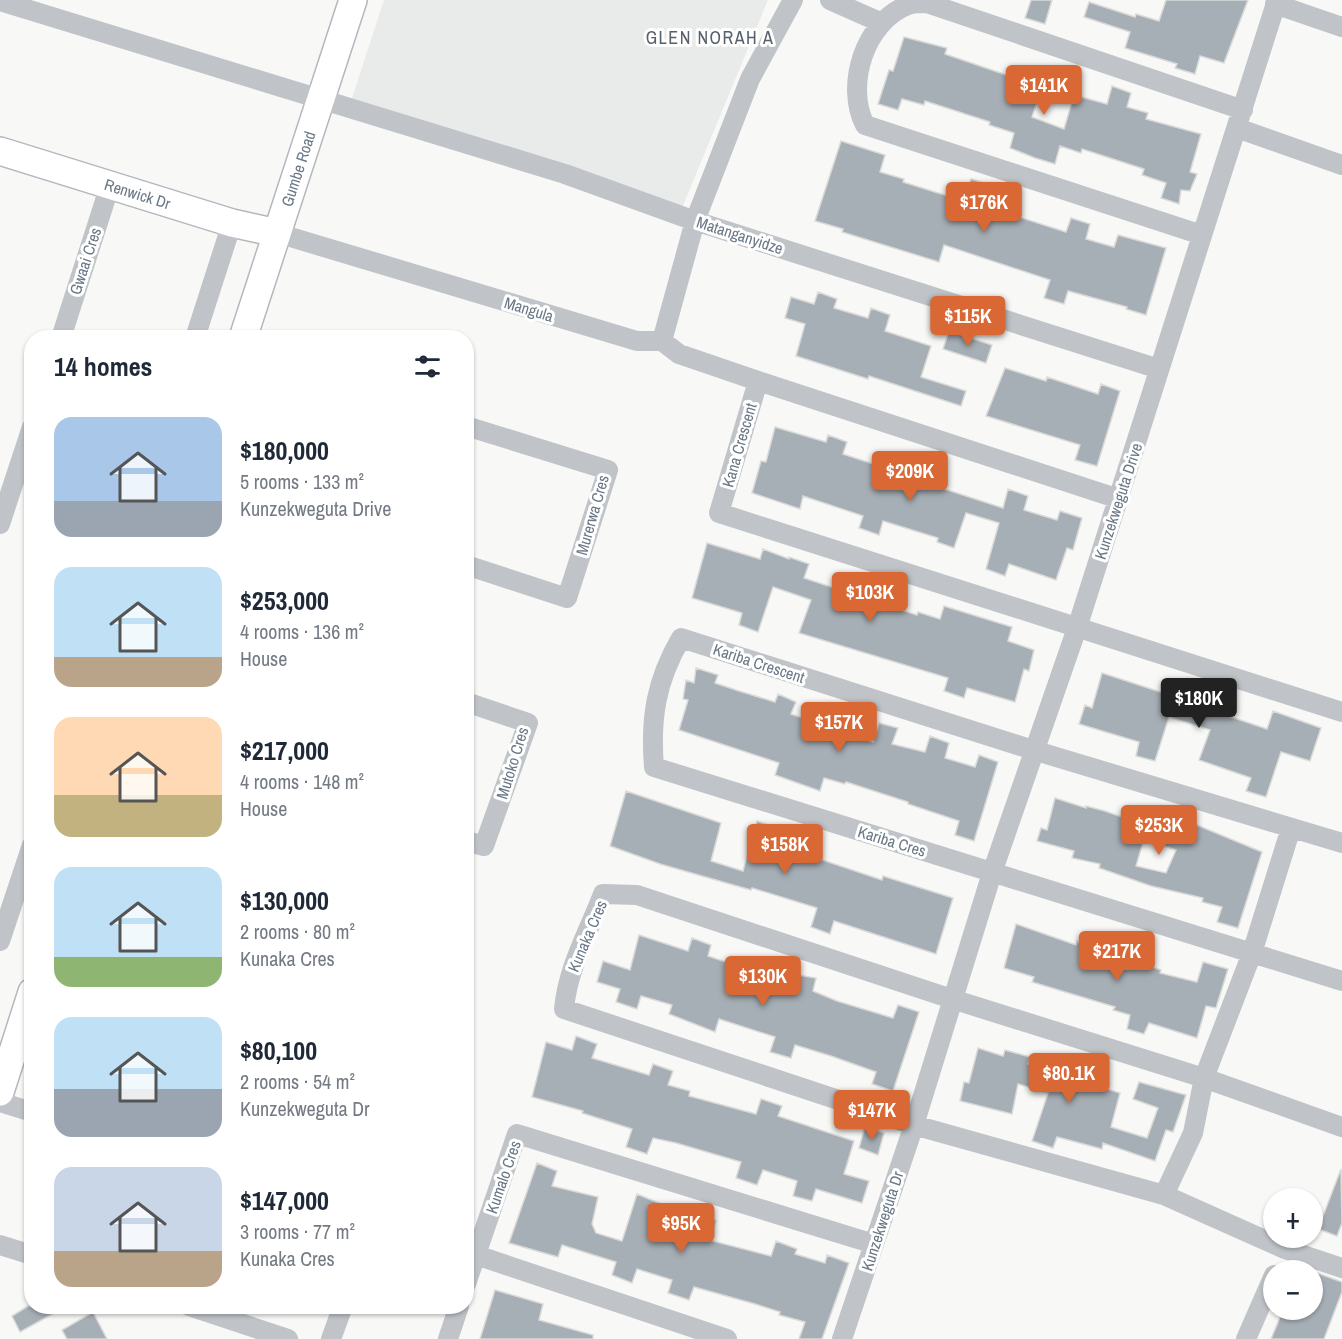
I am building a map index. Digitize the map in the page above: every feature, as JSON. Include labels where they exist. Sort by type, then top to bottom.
[{"type":"street","name":"Gumbe Road","points":[[246,330],[353,0]]},
{"type":"street","points":[[758,381],[679,354],[662,340],[670,320],[695,220],[750,79],[793,0]]},
{"type":"street","points":[[830,0],[882,23]]},
{"type":"street","name":"Matanganyidze","points":[[0,1],[320,100],[387,117],[565,174],[695,220],[1159,369]]},
{"type":"street","points":[[1276,2],[1342,27]]},
{"type":"street","name":"Kunzekweguta Drive","points":[[952,999],[1033,750],[1119,499],[1276,2]]},
{"type":"street","points":[[1202,235],[865,125],[857,111],[855,89],[861,59],[882,23],[908,5],[927,3],[1240,119],[1342,165]]},
{"type":"street","name":"Renwick Dr","points":[[0,151],[231,223],[277,233]]},
{"type":"street","name":"Gwaai Cres","points":[[64,330],[110,185]]},
{"type":"street","points":[[198,330],[231,223]]},
{"type":"street","name":"Mangula","points":[[277,233],[637,341],[662,340]]},
{"type":"street","name":"Kana Crescent","points":[[1077,627],[719,513],[758,381],[1119,499]]},
{"type":"street","name":"Murerwa Cres","points":[[474,428],[608,470],[567,598],[474,568]]},
{"type":"street","points":[[0,524],[24,451]]},
{"type":"street","points":[[1077,627],[1342,712]]},
{"type":"street","name":"Kariba Crescent","points":[[654,767],[651,729],[658,691],[681,638],[1033,750]]},
{"type":"street","name":"Mutoko Cres","points":[[474,705],[528,723],[484,846],[474,843]]},
{"type":"street","points":[[1033,750],[1342,843]]},
{"type":"street","name":"Kariba Cres","points":[[654,767],[1342,981]]},
{"type":"street","points":[[1164,1195],[1193,1133],[1204,1078],[1252,953],[1291,828]]},
{"type":"street","points":[[0,941],[24,869]]},
{"type":"street","name":"Kunaka Cres","points":[[914,1125],[564,1009],[572,965],[603,894],[637,896],[952,999]]},
{"type":"street","points":[[952,999],[1204,1078],[1342,1128]]},
{"type":"street","name":"Kunzekweguta Dr","points":[[842,1339],[914,1125],[952,999]]},
{"type":"street","points":[[0,1092],[24,1017]]},
{"type":"street","points":[[0,1102],[24,1110]]},
{"type":"street","points":[[914,1125],[1164,1195],[1285,1249],[1342,1268]]},
{"type":"street","name":"Kumalo Cres","points":[[476,1255],[517,1134],[874,1244]]},
{"type":"street","points":[[0,1245],[24,1252]]},
{"type":"street","points":[[1280,1260],[1285,1249]]},
{"type":"street","points":[[474,1261],[476,1255],[727,1339]]},
{"type":"street","points":[[1246,1339],[1263,1300]]},
{"type":"street","points":[[213,1314],[288,1339]]},
{"type":"street","points":[[332,1339],[340,1314]]},
{"type":"street","points":[[448,1339],[456,1314]]},
{"type":"shaded area","points":[[384,0],[768,0],[682,208],[351,101]]},
{"type":"building","points":[[1031,0],[1052,0],[1045,24],[1025,18]]},
{"type":"building","points":[[1166,0],[1248,0],[1224,63],[1200,56],[1195,74],[1175,68],[1177,64],[1125,48],[1130,32],[1084,17],[1089,2],[1135,17],[1136,14],[1159,21]]},
{"type":"building","points":[[904,37],[947,48],[945,54],[1042,87],[1032,117],[1064,129],[1074,95],[1107,104],[1112,86],[1131,93],[1127,107],[1148,113],[1146,119],[1201,134],[1190,172],[1197,174],[1190,191],[1181,190],[1179,204],[1161,198],[1166,183],[1142,175],[1144,169],[1082,149],[1081,153],[1060,146],[1055,164],[1035,158],[1010,148],[1014,133],[989,125],[990,122],[925,101],[924,105],[902,99],[898,110],[878,104],[889,70],[893,71]]},
{"type":"building","points":[[841,141],[885,155],[880,172],[904,179],[903,182],[964,201],[971,179],[990,185],[989,190],[1015,198],[1010,214],[1066,232],[1071,218],[1090,224],[1086,239],[1114,247],[1118,235],[1166,248],[1146,315],[1126,309],[1127,307],[1068,291],[1064,304],[1044,298],[1050,280],[944,245],[939,262],[842,232],[843,229],[815,221]]},
{"type":"building","points":[[818,292],[837,299],[834,308],[868,318],[871,308],[890,315],[885,331],[931,346],[921,377],[966,391],[961,406],[869,376],[868,379],[796,356],[805,324],[785,318],[791,297],[814,304]]},
{"type":"building","points":[[949,331],[992,345],[986,363],[943,349]]},
{"type":"building","points":[[1005,368],[1046,381],[1047,377],[1098,394],[1101,384],[1120,391],[1097,466],[1075,460],[1080,445],[986,416]]},
{"type":"building","points":[[775,427],[826,442],[828,435],[847,442],[843,454],[904,474],[911,452],[930,459],[923,482],[1003,508],[1008,489],[1028,496],[1024,510],[1057,520],[1060,511],[1082,518],[1073,550],[1067,548],[1056,580],[1009,564],[1005,576],[986,569],[999,523],[966,513],[954,548],[937,542],[938,538],[883,521],[879,535],[859,528],[863,516],[803,496],[800,509],[752,493],[761,461],[766,462]]},
{"type":"building","points":[[707,543],[760,559],[763,549],[789,559],[789,557],[809,564],[804,578],[917,615],[918,612],[940,619],[944,606],[1012,627],[1008,641],[1034,650],[1029,671],[1024,669],[1015,702],[967,688],[964,698],[944,691],[948,678],[799,633],[811,600],[773,587],[758,632],[739,625],[742,613],[692,598]]},
{"type":"building","points":[[696,668],[718,675],[715,683],[739,691],[775,702],[778,694],[796,702],[791,714],[873,742],[879,723],[898,728],[892,744],[925,752],[930,736],[949,743],[945,758],[975,767],[979,755],[998,762],[974,841],[955,835],[959,821],[846,782],[845,784],[824,778],[820,791],[775,775],[779,763],[679,730],[688,700],[683,699],[686,680],[694,683]]},
{"type":"building","points":[[1102,673],[1176,697],[1182,685],[1201,691],[1196,705],[1267,729],[1273,711],[1321,728],[1310,761],[1281,752],[1266,797],[1246,791],[1251,778],[1199,760],[1210,730],[1169,717],[1155,761],[1136,756],[1139,742],[1079,724],[1085,705],[1092,708]]},
{"type":"building","points":[[626,791],[721,823],[711,861],[743,871],[757,821],[776,828],[772,843],[882,880],[883,876],[953,898],[936,954],[834,921],[830,934],[811,927],[817,908],[660,864],[610,846]]},
{"type":"building","points":[[1055,798],[1086,808],[1086,806],[1105,811],[1187,840],[1192,823],[1262,852],[1238,928],[1217,922],[1222,907],[1202,902],[1203,898],[1151,886],[1099,868],[1100,864],[1072,858],[1074,851],[1037,841],[1041,828],[1047,830]],"holes":[[[1144,839],[1176,850],[1166,873],[1136,866]]]},
{"type":"building","points":[[1016,924],[1076,945],[1077,941],[1104,950],[1161,970],[1160,973],[1197,982],[1203,962],[1228,969],[1216,1008],[1206,1006],[1197,1038],[1149,1023],[1144,1034],[1127,1029],[1130,1015],[1113,1010],[1115,1007],[1032,982],[1034,977],[1004,968]]},
{"type":"building","points":[[639,935],[688,951],[692,938],[711,945],[708,956],[729,963],[728,967],[794,988],[798,975],[816,978],[813,991],[837,1001],[893,1018],[898,1005],[919,1012],[893,1091],[872,1084],[876,1072],[795,1045],[791,1058],[770,1052],[775,1037],[719,1019],[715,1032],[669,1014],[672,1005],[641,996],[637,1009],[616,1002],[620,989],[597,982],[603,961],[630,970]]},
{"type":"building","points":[[576,1036],[597,1044],[592,1058],[649,1075],[653,1064],[673,1071],[668,1085],[690,1091],[689,1096],[756,1114],[761,1099],[782,1106],[778,1116],[854,1141],[844,1174],[869,1181],[862,1203],[816,1189],[812,1201],[793,1196],[797,1181],[763,1170],[757,1185],[736,1178],[741,1162],[676,1143],[653,1138],[647,1154],[626,1147],[632,1129],[582,1113],[583,1111],[532,1097],[546,1042],[572,1050]]},
{"type":"building","points":[[978,1048],[1003,1056],[1005,1050],[1030,1057],[1028,1064],[1120,1093],[1111,1127],[1147,1138],[1158,1108],[1133,1099],[1139,1082],[1186,1095],[1173,1132],[1166,1130],[1155,1161],[1103,1143],[1102,1149],[1057,1137],[1053,1148],[1032,1141],[1048,1093],[1018,1084],[1012,1114],[960,1101],[964,1082],[969,1083]]},
{"type":"building","points":[[865,1127],[884,1133],[878,1155],[859,1148]]},
{"type":"building","points":[[537,1163],[557,1171],[552,1186],[598,1197],[592,1224],[596,1233],[622,1241],[637,1194],[659,1203],[653,1215],[690,1226],[694,1212],[716,1221],[709,1240],[771,1256],[776,1241],[797,1249],[795,1254],[825,1263],[827,1255],[849,1263],[822,1339],[799,1339],[805,1322],[779,1315],[780,1312],[755,1304],[694,1287],[689,1300],[668,1293],[672,1280],[637,1269],[632,1283],[612,1275],[616,1262],[562,1245],[558,1257],[509,1243]]},
{"type":"building","points":[[1341,1169],[1342,1223],[1337,1236],[1323,1231],[1323,1216]]},
{"type":"building","points":[[1323,1275],[1342,1282],[1342,1292],[1324,1339],[1271,1339],[1279,1320],[1323,1320]]},
{"type":"building","points":[[495,1290],[543,1304],[539,1320],[593,1335],[593,1339],[480,1339]]},
{"type":"building","points":[[24,1308],[24,1314],[53,1314],[20,1332],[12,1316]]},
{"type":"building","points":[[90,1314],[94,1314],[107,1339],[67,1339],[62,1330]]},
{"type":"district","name":"GLEN NORAH A","points":[[710,37]]}]
